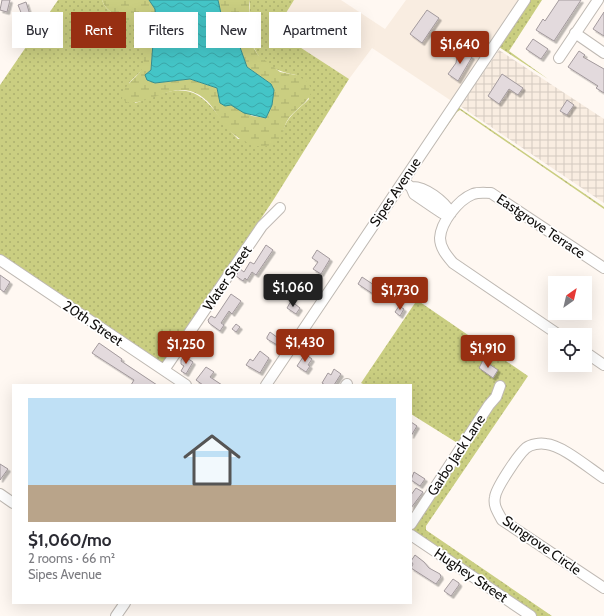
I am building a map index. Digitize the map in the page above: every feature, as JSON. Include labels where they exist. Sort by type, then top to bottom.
[{"type":"street","name":"Sipes Avenue","points":[[267,384],[407,184],[525,0]]},
{"type":"street","points":[[559,58],[598,0]]},
{"type":"street","points":[[576,33],[604,53]]},
{"type":"street","points":[[407,184],[414,194],[427,198],[442,213],[451,213]]},
{"type":"street","name":"Eastgrove Terrace","points":[[549,328],[453,263],[447,256],[440,239],[442,231],[451,213],[461,202],[472,194],[491,193],[604,268]]},
{"type":"street","name":"Water Street","points":[[164,370],[262,226],[280,208]]},
{"type":"street","name":"20th Street","points":[[0,260],[185,384]]},
{"type":"street","points":[[592,357],[604,365]]},
{"type":"street","name":"Garbo Jack Lane","points":[[412,522],[489,405],[496,397],[500,386]]},
{"type":"street","name":"Sungrove Circle","points":[[604,478],[560,449],[548,444],[537,444],[526,448],[498,487],[495,498],[496,509],[502,520],[604,588]]},
{"type":"street","points":[[0,494],[12,502]]},
{"type":"street","name":"Hughey Street","points":[[412,536],[531,616]]},
{"type":"street","points":[[116,616],[124,604]]},
{"type":"shaded area","points":[[294,0],[341,0],[359,12],[287,12]]},
{"type":"shaded area","points":[[406,0],[521,0],[453,102],[372,48],[349,79],[301,48],[361,48],[361,13],[385,29]]},
{"type":"shaded area","points":[[499,50],[604,119],[604,203],[460,106]]},
{"type":"green space","points":[[58,0],[102,0],[107,9],[112,12],[71,12],[71,48],[126,48],[127,20],[134,27],[134,48],[143,48],[145,59],[143,69],[129,83],[135,103],[168,92],[181,91],[192,93],[201,97],[209,104],[238,139],[283,131],[290,117],[309,99],[296,75],[275,69],[267,64],[256,51],[255,48],[261,48],[261,12],[250,12],[249,0],[294,0],[287,12],[269,12],[269,48],[301,48],[349,79],[274,199],[163,365],[0,256],[0,85],[25,48],[63,48],[63,12],[50,12]]},
{"type":"green space","points":[[102,0],[149,0],[155,12],[134,12],[134,29],[126,21],[126,12],[112,12],[105,6]]},
{"type":"green space","points":[[218,0],[249,0],[250,12],[221,12]]},
{"type":"green space","points":[[529,0],[542,0],[509,51],[548,79],[499,47]]},
{"type":"green space","points":[[153,48],[151,70],[147,73],[155,83],[190,79],[217,88],[220,102],[231,105],[252,116],[266,118],[272,105],[274,90],[271,84],[247,67],[240,48],[254,48],[258,55],[280,72],[296,75],[308,82],[312,91],[307,100],[287,121],[280,138],[268,146],[253,145],[233,134],[209,103],[193,92],[176,90],[144,101],[128,103],[122,99],[127,86],[143,67],[143,49]]},
{"type":"green space","points":[[458,107],[604,207],[604,209],[460,110],[457,112],[412,176]]},
{"type":"green space","points":[[417,300],[528,376],[426,526],[426,530],[552,616],[537,616],[412,531],[499,398],[504,383],[498,382],[493,395],[459,444],[412,415],[412,384],[361,383]]},
{"type":"water","points":[[149,0],[218,0],[221,12],[206,12],[206,48],[240,48],[247,67],[271,84],[274,90],[272,105],[266,118],[244,113],[231,105],[225,106],[220,103],[217,88],[190,79],[155,83],[147,80],[145,75],[151,70],[153,48],[198,48],[198,12],[155,12]]},
{"type":"building","points":[[2,0],[10,0],[7,12],[0,10]]},
{"type":"building","points":[[559,0],[581,0],[554,41],[536,30],[543,19],[545,21]]},
{"type":"building","points":[[26,2],[29,12],[21,12],[18,5]]},
{"type":"building","points":[[427,10],[439,18],[422,43],[410,34]]},
{"type":"building","points":[[604,12],[604,36],[593,29]]},
{"type":"building","points":[[533,39],[548,49],[541,59],[526,49]]},
{"type":"building","points":[[462,50],[472,57],[458,81],[448,74],[456,63],[457,57]]},
{"type":"building","points":[[579,51],[585,55],[583,57],[604,69],[604,93],[596,88],[598,86],[568,67]]},
{"type":"building","points":[[502,74],[523,88],[518,95],[509,89],[499,104],[488,96]]},
{"type":"building","points":[[567,100],[574,105],[567,115],[560,111]]},
{"type":"building","points":[[266,245],[273,250],[256,275],[252,272],[247,280],[245,278],[243,281],[236,276],[240,269],[244,272],[250,262],[254,264]]},
{"type":"building","points":[[317,250],[330,259],[321,274],[313,269],[318,262],[312,258]]},
{"type":"building","points":[[0,275],[10,282],[4,292],[0,289]]},
{"type":"building","points":[[362,277],[377,287],[373,294],[358,284]]},
{"type":"building","points":[[231,294],[241,301],[232,314],[229,311],[221,323],[224,325],[220,331],[209,323],[208,320],[211,316],[215,318]]},
{"type":"building","points":[[291,301],[300,308],[296,314],[287,308]]},
{"type":"building","points":[[399,306],[404,309],[400,316],[395,312]]},
{"type":"building","points":[[236,324],[240,327],[236,332],[232,329]]},
{"type":"building","points":[[270,332],[282,341],[279,346],[267,339]]},
{"type":"building","points":[[99,343],[122,359],[121,361],[156,384],[132,384],[134,380],[92,353]]},
{"type":"building","points":[[260,351],[269,358],[260,373],[246,365],[250,359],[253,361]]},
{"type":"building","points":[[305,354],[312,359],[306,372],[297,366]]},
{"type":"building","points":[[184,356],[193,362],[186,374],[181,371],[184,366],[181,364],[181,360]]},
{"type":"building","points":[[483,360],[498,370],[493,378],[479,368]]},
{"type":"building","points":[[206,367],[214,372],[210,377],[220,384],[202,384],[196,380]]},
{"type":"building","points":[[334,369],[341,374],[335,384],[322,383],[328,373],[331,375]]},
{"type":"building","points":[[412,423],[417,426],[412,434]]},
{"type":"building","points":[[0,464],[8,469],[0,480]]},
{"type":"building","points":[[414,472],[425,479],[420,486],[412,481]]},
{"type":"building","points":[[416,488],[423,492],[412,507],[412,494]]},
{"type":"building","points":[[415,555],[429,568],[440,574],[441,577],[436,584],[412,569],[412,560]]},
{"type":"building","points":[[453,579],[459,583],[459,585],[451,596],[444,591]]}]
